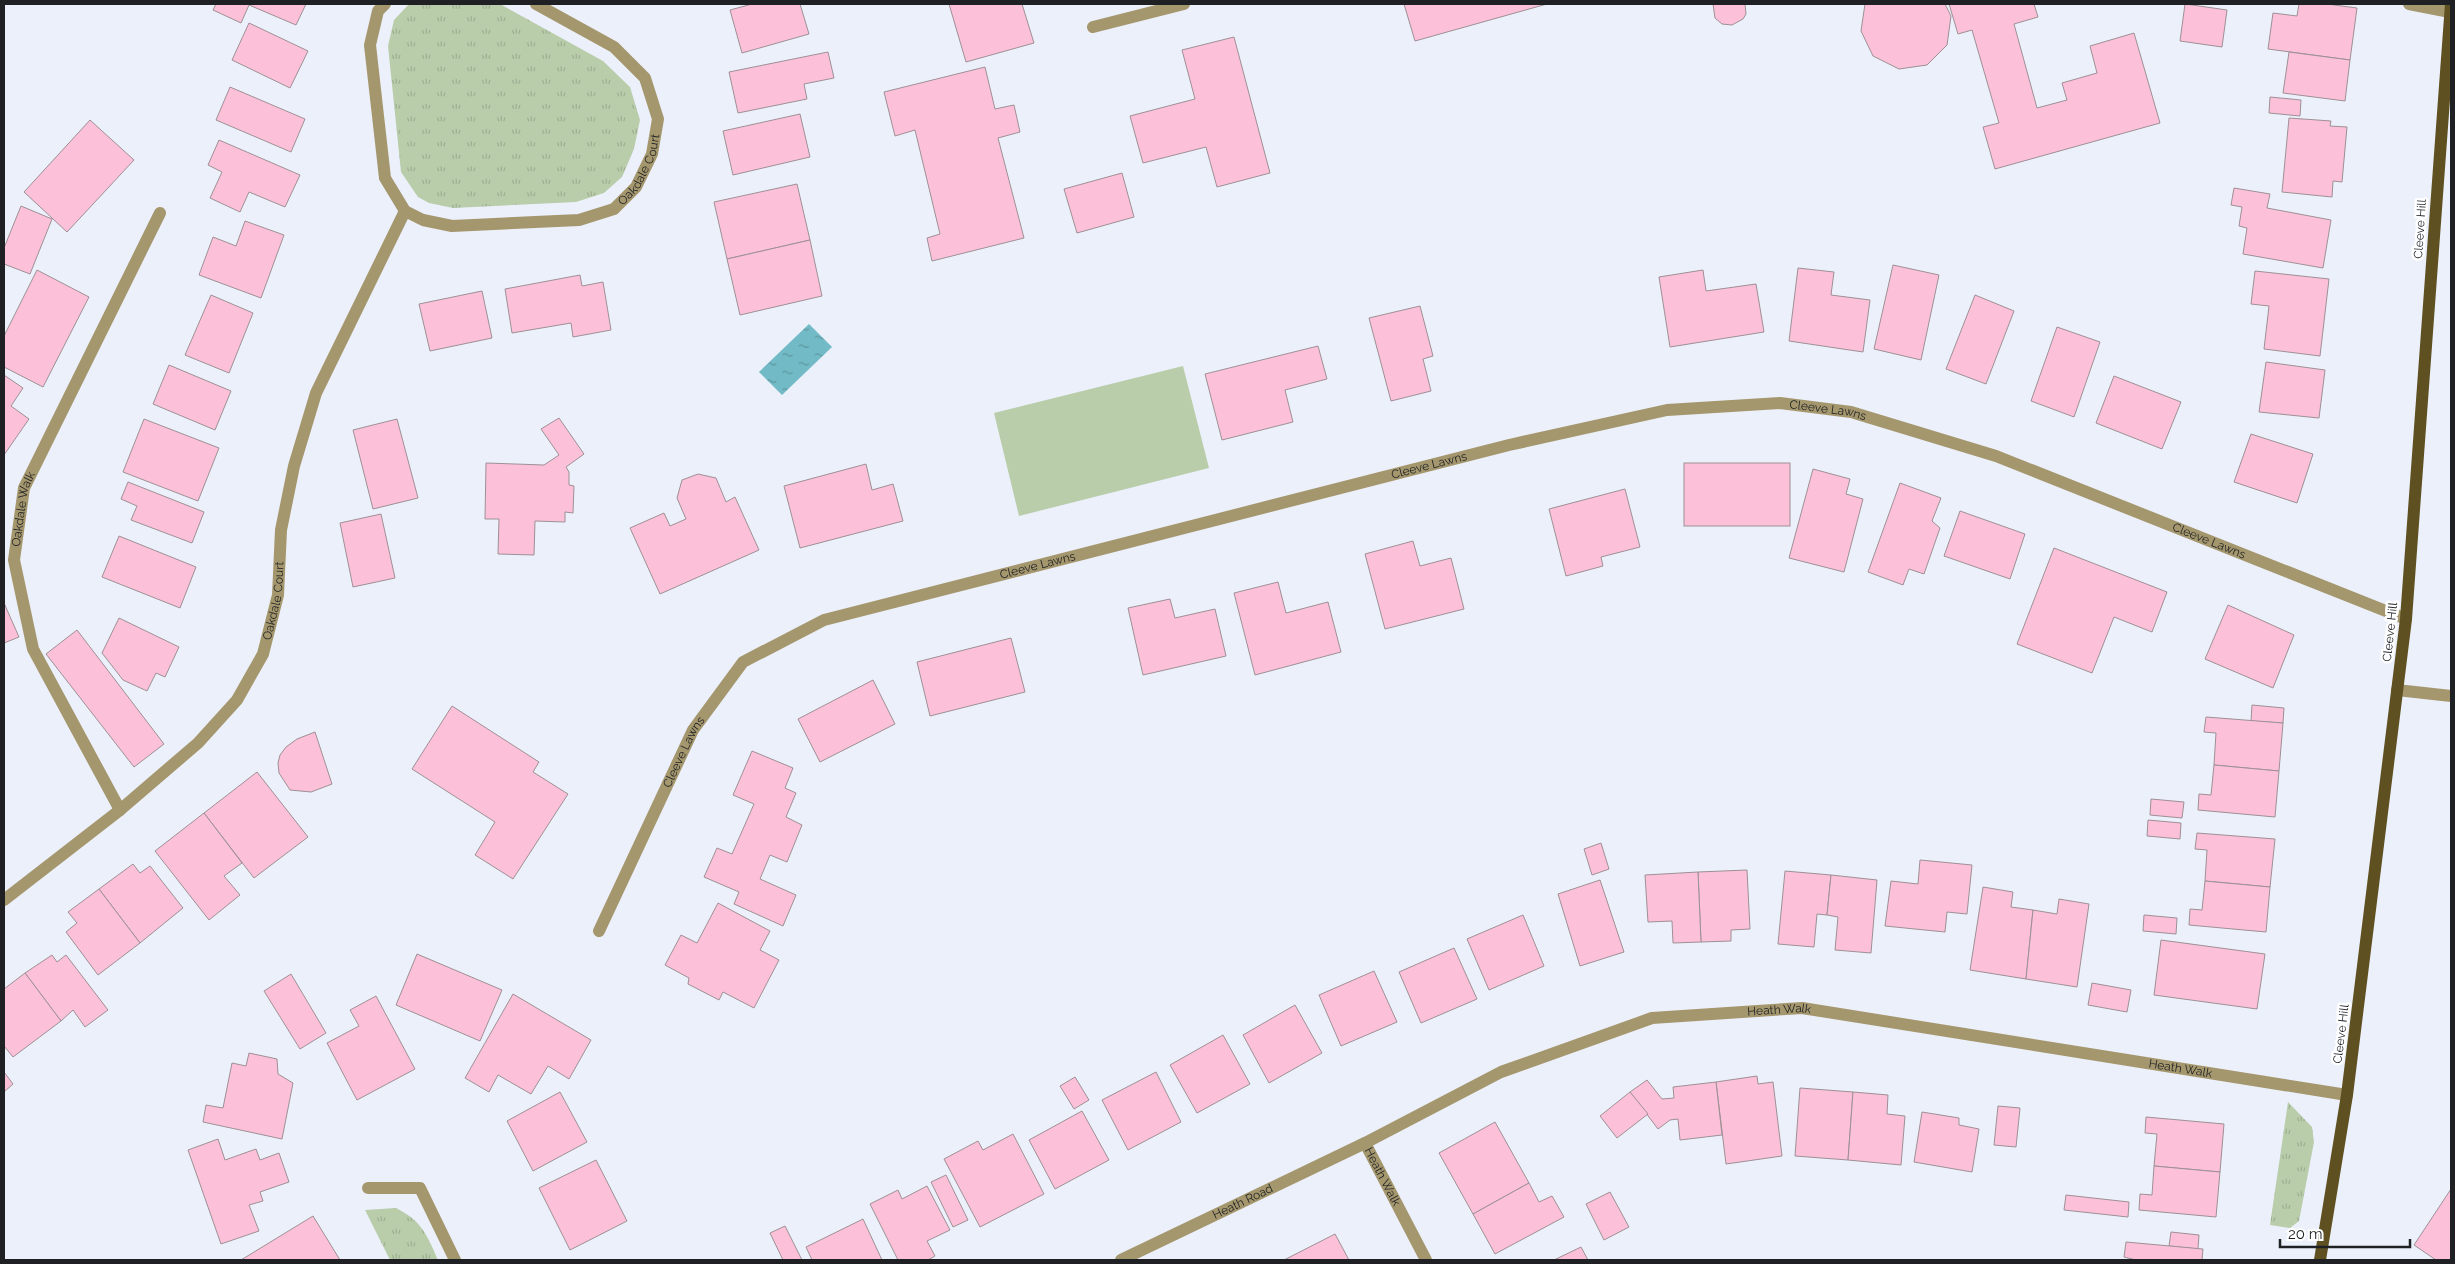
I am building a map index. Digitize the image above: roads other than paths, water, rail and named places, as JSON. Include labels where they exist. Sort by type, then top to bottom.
[{"type":"main road","name":"Cleeve Hill","points":[[2320,1260],[2348,1095],[2406,619],[2450,8]]},
{"type":"street","points":[[385,4],[378,11],[370,45],[377,90],[380,145],[385,178],[405,211]]},
{"type":"street","name":"Oakdale Court","points":[[4,900],[120,810],[198,743],[237,700],[263,654],[278,595],[281,530],[292,475],[316,393],[405,211],[423,220],[452,226],[579,220],[614,209],[636,187],[652,154],[658,119],[645,78],[614,47],[536,4]]},
{"type":"street","points":[[1093,27],[1184,4]]},
{"type":"street","points":[[2409,4],[2450,8]]},
{"type":"street","name":"Oakdale Walk","points":[[120,810],[33,648],[14,560],[24,488],[160,213]]},
{"type":"street","name":"Cleeve Lawns","points":[[599,931],[698,722],[743,662],[824,620],[1509,445],[1667,410],[1780,403],[1851,412],[1996,456],[2406,619]]},
{"type":"street","points":[[2397,690],[2451,696]]},
{"type":"street","name":"Heath Walk","points":[[1426,1260],[1365,1143],[1501,1072],[1652,1018],[1802,1008],[2348,1095]]},
{"type":"street","name":"Heath Road","points":[[1121,1260],[1365,1143]]},
{"type":"street","points":[[368,1188],[420,1188],[456,1260]]},
{"type":"water","points":[[809,324],[832,347],[782,395],[759,372]]}]
